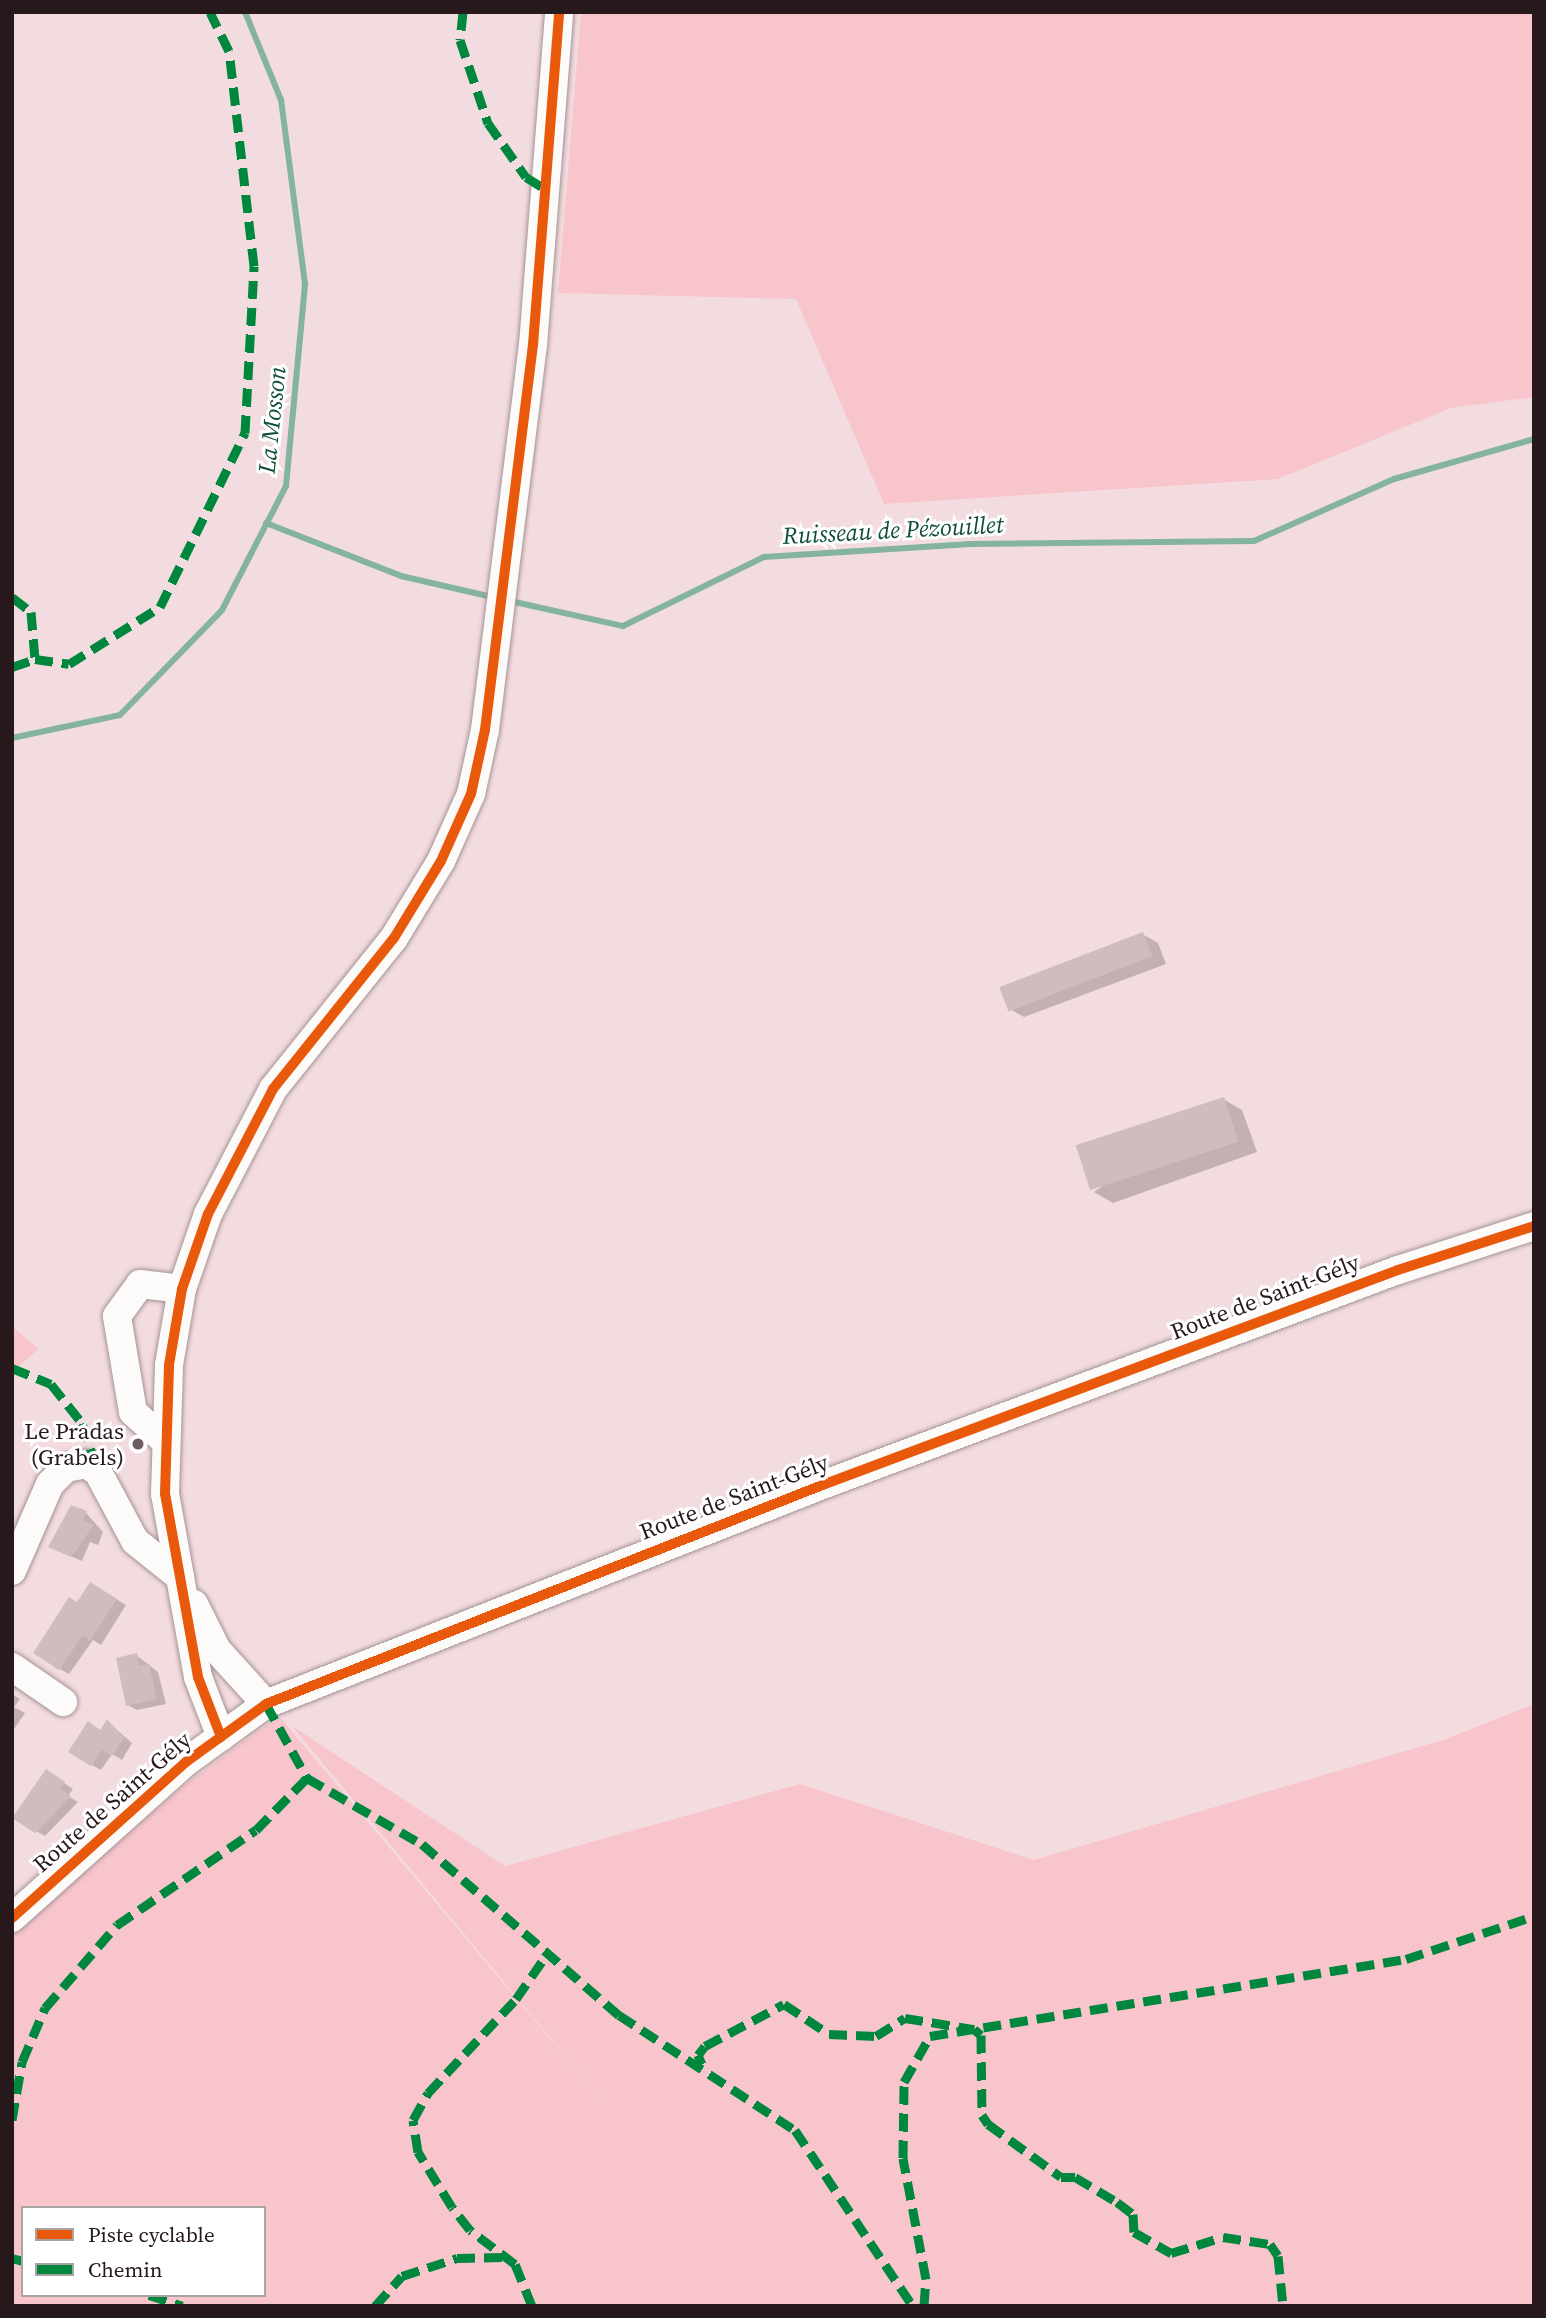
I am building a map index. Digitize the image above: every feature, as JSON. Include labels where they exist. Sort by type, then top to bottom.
[{"type":"street","points":[[221,1737],[198,1677],[165,1494],[165,1441],[182,1289],[213,1202],[273,1089],[372,969],[441,861],[471,794],[533,345],[559,12]]},
{"type":"street","name":"Route de Saint-Gély","points":[[12,1918],[221,1737],[266,1704],[838,1479],[1398,1270],[1534,1226]]},
{"type":"street","points":[[165,1441],[133,1412],[117,1317],[140,1284],[182,1289]]},
{"type":"street","points":[[12,1571],[50,1484],[66,1468],[86,1464],[98,1472],[135,1541],[180,1577],[217,1650],[266,1704]]},
{"type":"street","points":[[12,1667],[63,1702]]},
{"type":"shaded area","points":[[581,12],[1534,12],[1534,397],[1451,408],[1278,479],[884,504],[796,299],[558,293]]},
{"type":"shaded area","points":[[12,1326],[38,1349],[12,1373]]},
{"type":"shaded area","points":[[1534,1704],[1534,2306],[12,2306],[12,1935],[187,1783],[279,1716],[610,2110],[292,1726],[505,1866],[800,1784],[1034,1860],[1443,1740]]},
{"type":"building","points":[[1143,932],[1152,956],[1009,1011],[999,987]]},
{"type":"building","points":[[1224,1097],[1239,1142],[1090,1190],[1076,1145]]},
{"type":"building","points":[[71,1505],[87,1511],[83,1520],[94,1525],[71,1557],[48,1547]]},
{"type":"building","points":[[90,1582],[117,1599],[90,1641],[83,1635],[59,1670],[33,1653],[69,1597],[77,1602]]},
{"type":"building","points":[[137,1653],[139,1666],[149,1664],[157,1699],[126,1706],[116,1658]]},
{"type":"building","points":[[107,1719],[124,1738],[112,1756],[102,1750],[91,1766],[68,1752],[88,1721],[100,1730]]},
{"type":"building","points":[[46,1769],[65,1782],[60,1789],[71,1796],[35,1833],[12,1818]]},
{"type":"waterway","name":"La Mosson","points":[[12,738],[120,715],[222,610],[286,486],[305,284],[281,100],[245,12]]},
{"type":"waterway","name":"Ruisseau de Pézouillet","points":[[510,601],[623,626],[764,557],[971,544],[1254,541],[1394,479],[1534,439]]},
{"type":"waterway","name":"Ruisseau de Pézouillet","points":[[266,523],[401,576],[496,598]]},
{"type":"marked path","points":[[12,667],[35,659],[69,664],[160,607],[245,433],[254,266],[229,51],[210,12]]},
{"type":"marked path","points":[[463,12],[460,40],[488,123],[526,177],[545,189]]},
{"type":"marked path","points":[[12,597],[31,612],[35,659]]},
{"type":"marked path","points":[[12,1368],[51,1384],[82,1423],[98,1472]]},
{"type":"marked path","points":[[266,1704],[307,1778],[422,1844],[619,2015],[795,2130],[913,2306]]},
{"type":"marked path","points":[[12,2120],[22,2062],[45,2008],[117,1925],[256,1830],[307,1778]]},
{"type":"marked path","points":[[924,2306],[926,2279],[903,2158],[904,2082],[930,2036],[1406,1959],[1534,1916]]},
{"type":"marked path","points":[[532,2306],[515,2264],[470,2230],[452,2207],[418,2152],[413,2120],[428,2093],[516,1999],[547,1954]]},
{"type":"marked path","points":[[702,2064],[698,2055],[705,2046],[784,2004],[829,2034],[876,2036],[905,2018],[974,2029],[981,2035],[982,2115],[988,2124],[1061,2177],[1075,2177],[1117,2202],[1133,2214],[1134,2232],[1171,2253],[1223,2237],[1270,2244],[1278,2256],[1283,2306]]},
{"type":"marked path","points":[[375,2306],[402,2276],[457,2258],[504,2257]]},
{"type":"marked path","points":[[12,2258],[21,2260]]},
{"type":"marked path","points":[[155,2297],[182,2306]]},
{"type":"cycle path","points":[[221,1737],[198,1677],[165,1494],[169,1365],[182,1289],[208,1214],[273,1089],[394,938],[441,861],[471,794],[485,730],[533,345],[559,12]]},
{"type":"cycle path","points":[[12,1918],[186,1762],[266,1704],[825,1484],[1398,1270],[1534,1226]]},
{"type":"place","name":"Le Pradas (Grabels)","points":[[138,1444]]}]
